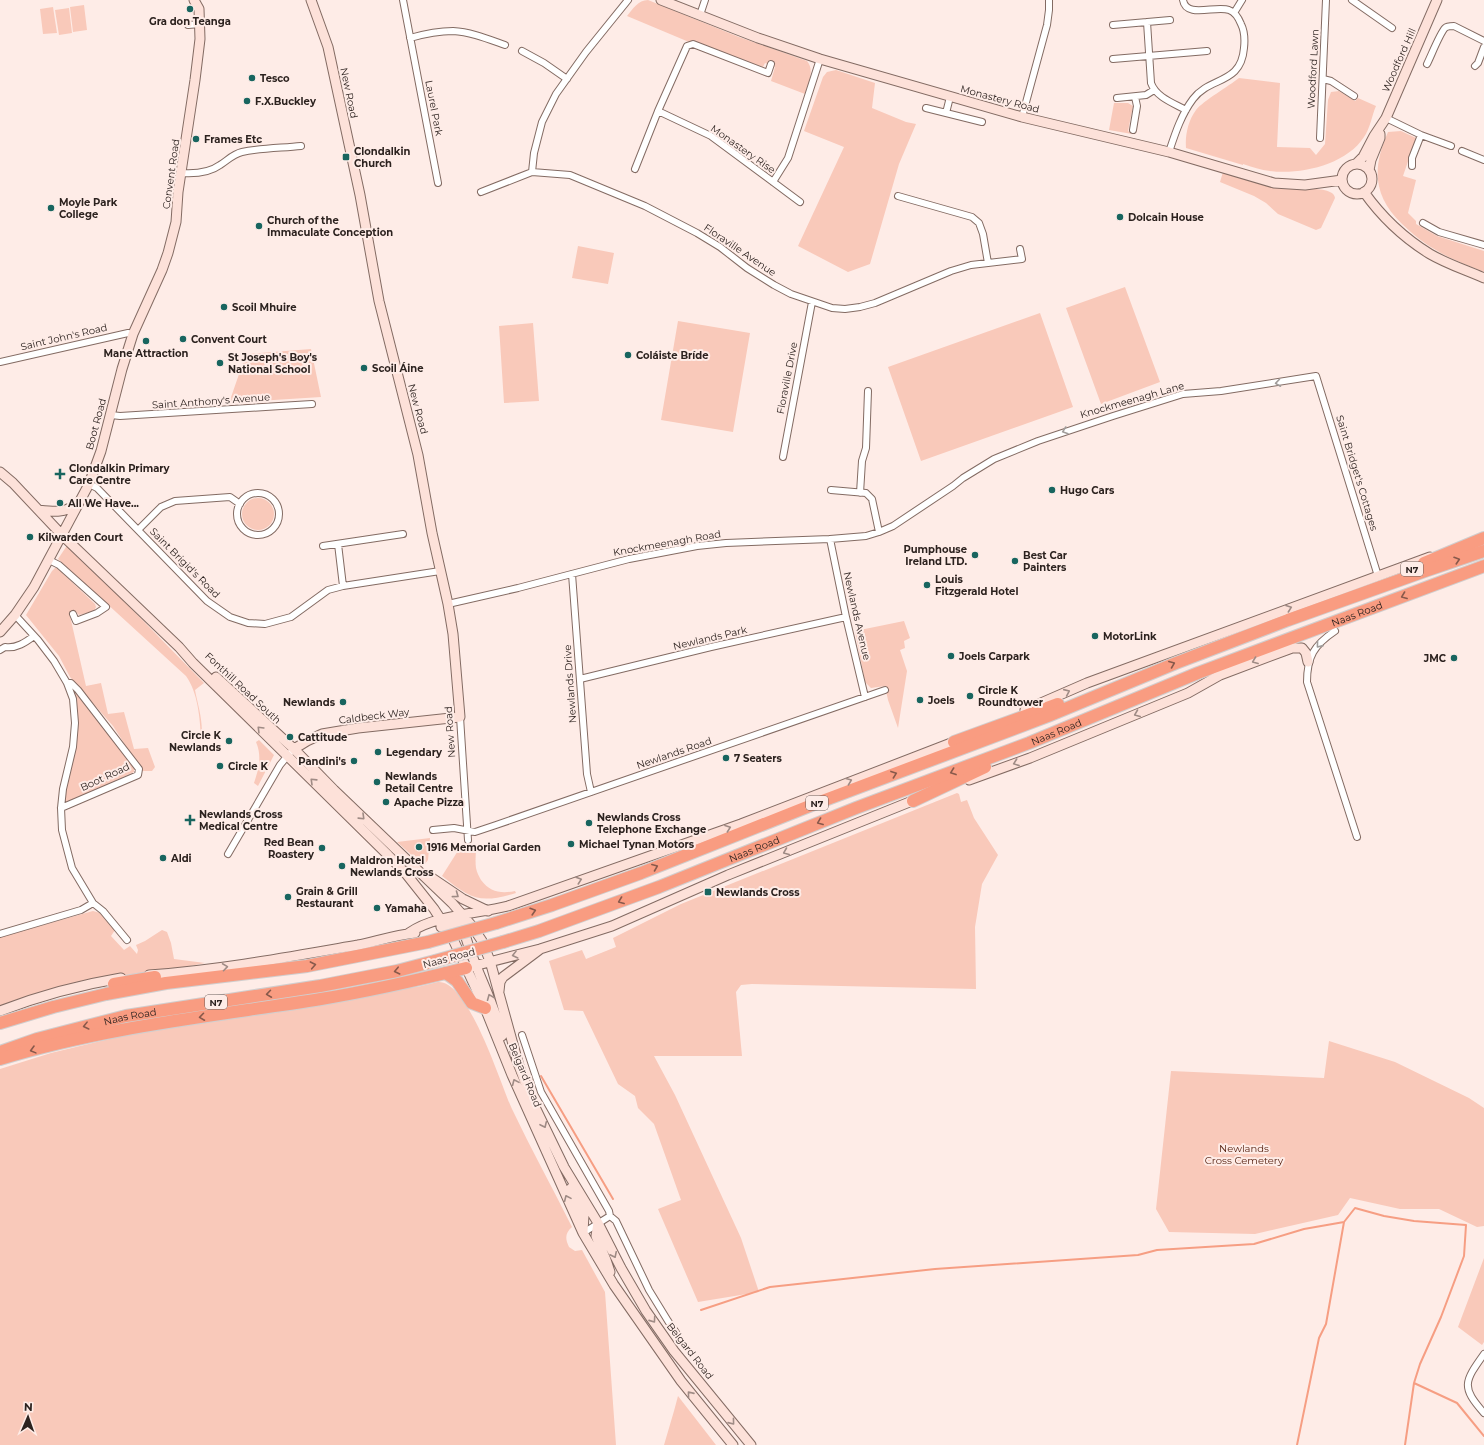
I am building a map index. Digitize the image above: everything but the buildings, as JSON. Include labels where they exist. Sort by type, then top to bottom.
[{"type":"highway","name":"N7","points":[[1342,602],[1484,538]]},
{"type":"highway","name":"Naas Road","points":[[0,1023],[53,1007],[106,994],[166,983],[307,966],[428,942],[552,905],[634,876],[817,803],[1041,719],[1227,643],[1484,551]]},
{"type":"highway","name":"Naas Road","points":[[0,1052],[37,1039],[126,1016],[320,986],[397,971],[546,929],[652,890],[856,808],[1029,743],[1198,673],[1484,566]]},
{"type":"highway","name":"N7","points":[[1335,631],[1357,613]]},
{"type":"highway","name":"N7","points":[[954,742],[1041,710],[1136,679]]},
{"type":"highway","points":[[914,801],[980,770],[1029,743]]},
{"type":"highway","points":[[0,1059],[114,1031],[400,984],[471,966]]},
{"type":"highway","points":[[0,1017],[43,1002],[100,987],[186,972]]},
{"type":"highway","points":[[446,973],[456,981],[472,1003],[485,1008]]},
{"type":"main road","points":[[194,0],[199,9]]},
{"type":"main road","points":[[199,9],[204,0]]},
{"type":"main road","name":"New Road","points":[[311,0],[328,47],[361,201],[379,301],[418,455],[454,641],[460,718]]},
{"type":"main road","name":"Monastery Road","points":[[661,0],[758,38],[820,59],[1022,117],[1170,152],[1274,183],[1305,184],[1342,180]]},
{"type":"main road","name":"Woodford Hill","points":[[1356,164],[1364,157],[1374,136],[1386,118],[1437,0]]},
{"type":"main road","name":"Convent Road","points":[[133,334],[162,270],[176,222],[181,173],[197,70],[200,39],[199,9]]},
{"type":"main road","name":"Woodford Hill","points":[[1369,170],[1371,160],[1380,138],[1380,129]]},
{"type":"main road","points":[[1356,164],[1362,164],[1369,170],[1372,180],[1371,185],[1360,194],[1351,193],[1344,188],[1342,180],[1342,175],[1347,167],[1356,164]]},
{"type":"main road","points":[[1364,192],[1388,220],[1407,238],[1430,254],[1484,278]]},
{"type":"main road","name":"Boot Road","points":[[0,632],[15,615],[31,592],[89,484],[96,466],[111,415],[122,369],[133,334]]},
{"type":"main road","name":"Fonthill Road South","points":[[0,472],[13,483],[62,535],[179,647],[198,660],[291,753],[388,855],[429,902],[444,923]]},
{"type":"main road","points":[[39,510],[60,512],[68,510],[78,504]]},
{"type":"main road","points":[[409,934],[416,928],[425,925],[466,920],[477,913],[508,906],[692,842],[954,742],[1087,683],[1484,538]]},
{"type":"main road","points":[[471,966],[540,949],[612,926],[721,878],[914,801],[1037,755],[1188,693],[1220,675],[1292,648],[1302,648],[1306,652],[1308,662]]},
{"type":"main road","name":"Caldbeck Way","points":[[291,753],[307,741],[322,734],[358,728],[460,718]]},
{"type":"main road","name":"Fonthill Road South","points":[[291,753],[334,790],[412,865],[466,920]]},
{"type":"main road","points":[[412,865],[463,900],[489,911]]},
{"type":"main road","points":[[425,925],[430,914],[429,902]]},
{"type":"main road","points":[[466,920],[463,927],[471,966],[492,1002],[500,1028],[507,1062]]},
{"type":"main road","name":"Belgard Road","points":[[466,920],[482,941],[490,961],[519,1066],[533,1103],[564,1167],[598,1223],[621,1268],[646,1311],[674,1351],[751,1445]]},
{"type":"main road","points":[[0,1011],[46,995],[110,980],[142,975],[186,972],[311,953],[409,934],[444,923]]},
{"type":"main road","name":"Belgard Road","points":[[444,923],[471,966],[485,1008],[507,1062],[582,1233],[614,1284],[680,1381],[733,1445]]},
{"type":"main road","points":[[499,996],[500,982],[503,977],[525,962],[540,949]]},
{"type":"main road","name":"Belgard Road","points":[[564,1167],[566,1178],[584,1215],[582,1233]]},
{"type":"main road","name":"Belgard Road","points":[[598,1223],[596,1236],[614,1284]]},
{"type":"street","name":"Laurel Park","points":[[403,0],[438,183]]},
{"type":"street","points":[[532,172],[534,153],[542,122],[556,94],[586,52],[628,0]]},
{"type":"street","points":[[700,15],[705,0]]},
{"type":"street","points":[[1022,117],[1047,25],[1049,0]]},
{"type":"street","points":[[1170,152],[1182,118],[1193,98],[1209,86],[1231,75],[1243,59],[1245,34],[1242,24],[1234,14],[1229,10],[1188,9],[1183,0]]},
{"type":"street","points":[[1234,14],[1242,0]]},
{"type":"street","name":"Woodford Lawn","points":[[1320,138],[1326,0]]},
{"type":"street","points":[[1352,0],[1392,28]]},
{"type":"street","points":[[1113,25],[1170,20]]},
{"type":"street","points":[[1147,22],[1149,56],[1154,90],[1186,110]]},
{"type":"street","points":[[188,25],[200,24]]},
{"type":"street","points":[[1428,64],[1445,28],[1454,26],[1484,41]]},
{"type":"street","points":[[410,38],[453,31],[475,35],[505,45]]},
{"type":"street","points":[[635,169],[658,111],[687,46],[693,44],[768,72],[771,64]]},
{"type":"street","points":[[1475,66],[1478,63],[1484,47]]},
{"type":"street","points":[[522,51],[567,78]]},
{"type":"street","points":[[1113,59],[1208,51]]},
{"type":"street","name":"Monastery Rise","points":[[773,182],[788,158],[820,59]]},
{"type":"street","points":[[1323,79],[1331,81],[1354,96]]},
{"type":"street","points":[[1117,98],[1146,95],[1154,90]]},
{"type":"street","points":[[946,113],[950,97]]},
{"type":"street","points":[[1133,130],[1137,106],[1135,97]]},
{"type":"street","points":[[926,108],[982,122]]},
{"type":"street","name":"Monastery Rise","points":[[658,111],[710,136],[800,202]]},
{"type":"street","points":[[1386,118],[1421,135],[1451,146]]},
{"type":"street","points":[[1412,166],[1412,158],[1421,135]]},
{"type":"street","points":[[181,173],[193,174],[210,170],[241,152],[301,146]]},
{"type":"street","points":[[1462,151],[1484,160]]},
{"type":"street","name":"Floraville Avenue","points":[[481,192],[532,172],[570,175],[646,206],[720,247],[747,268],[774,285],[791,294],[832,308],[845,309],[875,303],[951,271],[971,265],[1022,259],[1020,248]]},
{"type":"street","points":[[898,196],[972,217],[979,223],[988,263]]},
{"type":"street","points":[[1423,223],[1439,232],[1484,245]]},
{"type":"street","name":"Floraville Drive","points":[[783,457],[812,302]]},
{"type":"street","name":"Saint John's Road","points":[[0,362],[128,333],[133,334]]},
{"type":"street","name":"Knockmeenagh Lane","points":[[953,486],[994,459],[1038,441],[1183,394],[1228,390],[1316,376]]},
{"type":"street","name":"Saint Bridget's Cottages","points":[[1316,376],[1378,576]]},
{"type":"street","points":[[860,493],[862,461],[866,448],[868,391]]},
{"type":"street","name":"Saint Anthony's Avenue","points":[[111,415],[120,416],[312,404]]},
{"type":"street","name":"Saint Brigid's Road","points":[[89,484],[97,488],[207,601],[230,617],[248,624],[265,624],[291,617],[328,590],[343,586],[440,571]]},
{"type":"street","name":"Knockmeenagh Road","points":[[448,604],[572,574],[629,558],[697,546],[726,543],[866,536],[893,526],[953,486]]},
{"type":"street","points":[[831,490],[866,493],[872,499],[879,532]]},
{"type":"street","points":[[263,494],[269,496],[274,501],[279,513],[275,526],[259,535],[247,531],[239,522],[237,516],[237,510],[240,504],[244,498],[250,495],[263,494]]},
{"type":"street","points":[[138,530],[160,507],[175,501],[230,498],[240,504]]},
{"type":"street","points":[[323,546],[403,534]]},
{"type":"street","name":"Newlands Avenue","points":[[830,539],[846,617],[865,697]]},
{"type":"street","points":[[338,544],[343,586]]},
{"type":"street","points":[[49,560],[59,565],[106,607],[97,613],[76,621],[73,614]]},
{"type":"street","name":"Newlands Drive","points":[[572,574],[587,774],[591,792]]},
{"type":"street","name":"Boot Road","points":[[15,615],[54,661],[67,683],[73,699],[75,723],[73,748],[63,789],[61,808],[62,830],[72,868],[93,903],[102,911],[127,940]]},
{"type":"street","name":"Newlands Park","points":[[580,680],[711,647],[846,617]]},
{"type":"street","points":[[1335,631],[1323,640],[1316,648],[1308,662],[1307,682],[1357,837]]},
{"type":"street","points":[[0,650],[5,647],[11,648],[26,642],[34,636]]},
{"type":"street","name":"Boot Road","points":[[61,808],[138,775],[139,769],[78,690],[71,683],[67,683]]},
{"type":"street","name":"Newlands Road","points":[[432,830],[454,828],[475,832],[885,690]]},
{"type":"street","name":"New Road","points":[[460,718],[468,840]]},
{"type":"street","points":[[228,854],[280,765],[291,753]]},
{"type":"street","points":[[0,934],[81,910],[93,903]]},
{"type":"street","name":"Belgard Road","points":[[522,1035],[541,1092],[609,1211],[610,1216],[616,1221],[649,1290],[677,1334]]},
{"type":"street","points":[[582,1233],[610,1216]]},
{"type":"street","points":[[1484,1354],[1471,1372],[1468,1382],[1469,1394],[1484,1413]]},
{"type":"green space","points":[[644,0],[648,0],[739,37],[807,61],[811,73],[805,94],[771,81],[775,67],[765,63],[763,67],[689,42],[627,16],[639,3]]},
{"type":"green space","points":[[84,5],[87,30],[73,32],[70,7]]},
{"type":"green space","points":[[53,7],[57,33],[43,34],[40,9]]},
{"type":"green space","points":[[69,8],[72,33],[59,35],[55,10]]},
{"type":"green space","points":[[836,70],[875,83],[872,108],[906,122],[916,124],[899,164],[870,264],[848,272],[798,246],[844,147],[804,131],[823,77],[827,72]]},
{"type":"green space","points":[[1239,78],[1280,83],[1277,147],[1310,148],[1316,155],[1325,144],[1328,100],[1331,92],[1339,91],[1355,101],[1358,98],[1376,106],[1366,134],[1356,147],[1346,155],[1322,166],[1295,171],[1267,171],[1186,148],[1188,128],[1191,119],[1199,106]]},
{"type":"green space","points":[[1114,103],[1128,103],[1133,106],[1128,131],[1132,134],[1109,130]]},
{"type":"green space","points":[[1401,131],[1416,138],[1403,176],[1416,180],[1408,213],[1416,221],[1416,224],[1437,236],[1484,251],[1484,272],[1441,253],[1422,241],[1402,224],[1385,203],[1378,181],[1379,158],[1388,132]]},
{"type":"green space","points":[[1223,172],[1277,187],[1325,190],[1333,194],[1335,198],[1321,228],[1316,230],[1278,214],[1266,203],[1254,196],[1220,182]]},
{"type":"green space","points":[[578,246],[614,253],[608,284],[572,278]]},
{"type":"green space","points":[[1125,287],[1160,382],[1101,404],[1066,308]]},
{"type":"green space","points":[[1040,313],[1073,407],[921,461],[888,367]]},
{"type":"green space","points":[[678,321],[750,333],[733,432],[661,420]]},
{"type":"green space","points":[[533,323],[539,401],[504,403],[499,326]]},
{"type":"green space","points":[[311,349],[321,397],[229,403],[246,354]]},
{"type":"green space","points":[[255,498],[261,498],[271,505],[274,514],[273,520],[267,527],[261,530],[255,530],[245,523],[242,517],[242,511],[249,501]]},
{"type":"green space","points":[[68,544],[204,683],[195,690],[201,721],[201,739],[196,698],[186,676],[58,559]]},
{"type":"green space","points":[[55,568],[57,568],[95,604],[96,607],[94,611],[79,615],[76,612],[70,616],[86,686],[101,683],[108,714],[124,712],[134,749],[148,748],[155,767],[152,771],[142,771],[113,726],[70,677],[59,656],[26,615]]},
{"type":"green space","points":[[904,621],[910,638],[904,641],[905,648],[900,650],[907,671],[898,728],[888,700],[885,686],[871,688],[865,682],[855,631]]},
{"type":"green space","points":[[74,691],[134,766],[134,772],[63,805],[69,768],[76,698]]},
{"type":"green space","points":[[259,740],[274,755],[258,786],[254,783],[259,762],[259,752],[256,742]]},
{"type":"green space","points":[[957,793],[959,794],[961,802],[967,800],[974,818],[998,855],[982,884],[975,927],[976,989],[741,985],[736,992],[742,1056],[654,1056],[675,1095],[741,1238],[759,1292],[698,1302],[658,1209],[681,1200],[654,1124],[638,1108],[635,1096],[618,1084],[583,1011],[564,1010],[549,961],[582,950],[586,959],[616,947],[613,938],[681,904]]},
{"type":"green space","points":[[430,838],[428,860],[424,865],[397,842]]},
{"type":"green space","points":[[461,846],[476,846],[476,870],[484,884],[492,890],[500,892],[515,891],[516,893],[484,899],[468,894],[442,876]]},
{"type":"green space","points":[[93,911],[100,913],[115,930],[111,936],[124,950],[130,946],[137,954],[138,950],[136,945],[162,930],[167,932],[174,959],[205,963],[0,1009],[0,937]]},
{"type":"green space","points":[[438,982],[450,986],[461,998],[472,1015],[492,1058],[512,1109],[572,1227],[566,1236],[569,1247],[575,1251],[582,1250],[605,1292],[616,1445],[0,1445],[0,1069],[51,1053],[126,1035],[256,1015]]},
{"type":"green space","name":"Newlands Cross Cemetery","points":[[1329,1041],[1395,1062],[1469,1098],[1484,1108],[1484,1226],[1477,1227],[1439,1209],[1400,1209],[1350,1198],[1338,1215],[1255,1234],[1169,1232],[1156,1209],[1171,1071],[1324,1078]]},
{"type":"green space","points":[[1484,1258],[1484,1342],[1482,1345],[1458,1327]]},
{"type":"green space","points":[[678,1396],[716,1445],[664,1445]]},
{"type":"waterway","points":[[541,1076],[613,1199]]},
{"type":"waterway","points":[[1297,1445],[1319,1338],[1326,1324],[1344,1222],[1355,1208],[1384,1216],[1414,1221],[1466,1225],[1464,1256],[1441,1317],[1420,1364],[1414,1383],[1457,1403],[1484,1436]]},
{"type":"waterway","points":[[701,1310],[770,1287],[935,1269],[1138,1255],[1157,1250],[1254,1244],[1304,1229],[1344,1222]]},
{"type":"waterway","points":[[1405,1445],[1414,1383]]},
{"type":"place","name":"Gra don Teanga","points":[[190,9]]},
{"type":"place","name":"Tesco","points":[[252,78]]},
{"type":"place","name":"F.X.Buckley","points":[[247,101]]},
{"type":"place","name":"Frames Etc","points":[[196,139]]},
{"type":"place","name":"Clondalkin Church","points":[[346,157]]},
{"type":"place","name":"Moyle Park College","points":[[51,208]]},
{"type":"place","name":"Dolcain House","points":[[1120,217]]},
{"type":"place","name":"Church of the Immaculate Conception","points":[[259,226]]},
{"type":"place","name":"Scoil Mhuire","points":[[224,307]]},
{"type":"place","name":"Convent Court","points":[[183,339]]},
{"type":"place","name":"Mane Attraction","points":[[146,341]]},
{"type":"place","name":"Coláiste Bríde","points":[[628,355]]},
{"type":"place","name":"St Joseph's Boy's National School","points":[[220,363]]},
{"type":"place","name":"Scoil Áine","points":[[364,368]]},
{"type":"place","name":"Clondalkin Primary Care Centre","points":[[60,474]]},
{"type":"place","name":"Hugo Cars","points":[[1052,490]]},
{"type":"place","name":"All We Have...","points":[[60,503]]},
{"type":"place","name":"Kilwarden Court","points":[[30,537]]},
{"type":"place","name":"Pumphouse Ireland LTD.","points":[[975,555]]},
{"type":"place","name":"Best Car Painters","points":[[1015,561]]},
{"type":"place","name":"Louis Fitzgerald Hotel","points":[[927,585]]},
{"type":"place","name":"MotorLink","points":[[1095,636]]},
{"type":"place","name":"Joels Carpark","points":[[951,656]]},
{"type":"place","name":"JMC","points":[[1454,658]]},
{"type":"place","name":"Circle K Roundtower","points":[[970,696]]},
{"type":"place","name":"Joels","points":[[920,700]]},
{"type":"place","name":"Newlands","points":[[343,702]]},
{"type":"place","name":"Cattitude","points":[[290,737]]},
{"type":"place","name":"Circle K Newlands","points":[[229,741]]},
{"type":"place","name":"Legendary","points":[[378,752]]},
{"type":"place","name":"7 Seaters","points":[[726,758]]},
{"type":"place","name":"Pandini's","points":[[354,761]]},
{"type":"place","name":"Circle K","points":[[220,766]]},
{"type":"place","name":"Newlands Retail Centre","points":[[377,782]]},
{"type":"place","name":"Apache Pizza","points":[[386,802]]},
{"type":"place","name":"Newlands Cross Medical Centre","points":[[190,820]]},
{"type":"place","name":"Newlands Cross Telephone Exchange","points":[[589,823]]},
{"type":"place","name":"Michael Tynan Motors","points":[[571,844]]},
{"type":"place","name":"1916 Memorial Garden","points":[[419,847]]},
{"type":"place","name":"Red Bean Roastery","points":[[322,848]]},
{"type":"place","name":"Aldi","points":[[163,858]]},
{"type":"place","name":"Maldron Hotel Newlands Cross","points":[[342,866]]},
{"type":"place","name":"Newlands Cross","points":[[708,892]]},
{"type":"place","name":"Grain & Grill Restaurant","points":[[288,897]]},
{"type":"place","name":"Yamaha","points":[[377,908]]}]
